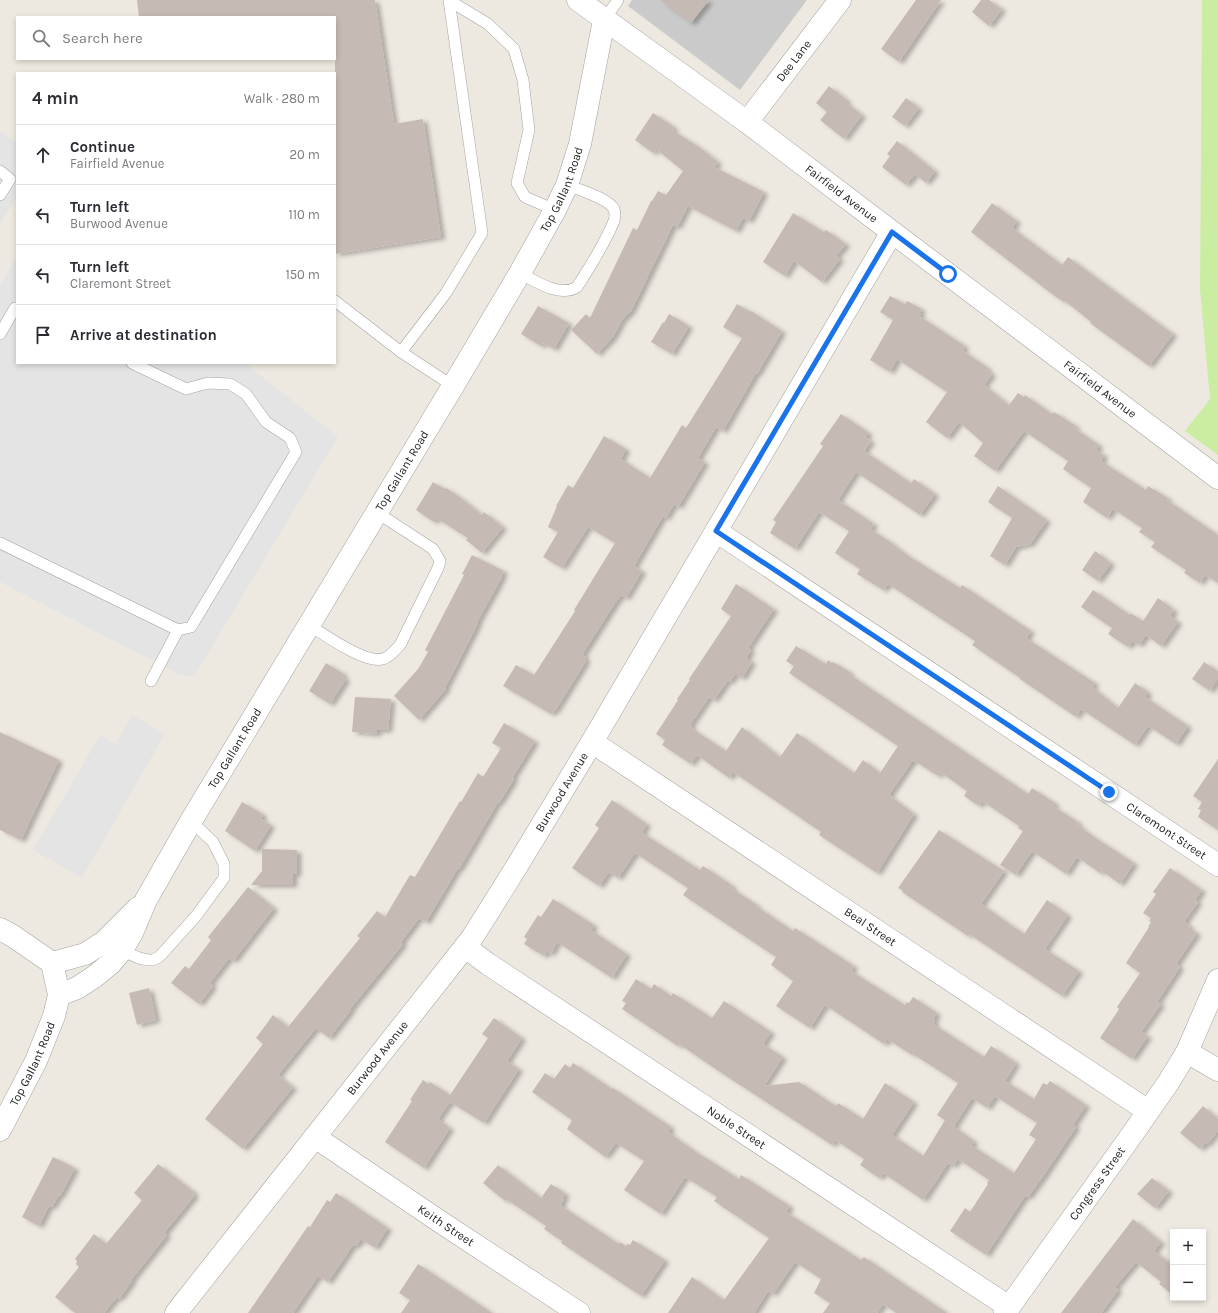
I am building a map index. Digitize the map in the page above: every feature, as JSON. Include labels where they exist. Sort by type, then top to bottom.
[{"type":"street","name":"Fairfield Avenue","points":[[578,0],[747,122],[1218,478]]},
{"type":"street","name":"Dee Lane","points":[[747,122],[840,0]]},
{"type":"street","name":"Top Gallant Road","points":[[59,995],[77,988],[94,977],[111,963],[122,950],[132,933],[146,900],[191,821],[453,386],[556,210],[575,163],[585,122],[604,20]]},
{"type":"street","name":"Burwood Avenue","points":[[176,1313],[465,947],[517,866],[592,742],[892,232]]},
{"type":"street","name":"Claremont Street","points":[[716,531],[1218,865]]},
{"type":"street","name":"Beal Street","points":[[592,742],[1148,1111]]},
{"type":"street","name":"Top Gallant Road","points":[[0,1130],[40,1051],[54,1016],[59,995],[52,963],[85,954],[104,942],[146,900]]},
{"type":"street","points":[[0,929],[13,936],[52,963]]},
{"type":"street","name":"Noble Street","points":[[465,947],[488,964],[1007,1310]]},
{"type":"street","points":[[1218,980],[1187,1052],[1218,1070]]},
{"type":"street","name":"Congress Street","points":[[1007,1310],[1168,1083],[1187,1052]]},
{"type":"street","name":"Keith Street","points":[[315,1137],[579,1313]]},
{"type":"lane","points":[[450,0],[488,24],[514,49],[523,80],[529,130],[517,183],[525,197],[556,210]]},
{"type":"lane","points":[[401,352],[446,293],[482,233],[450,0]]},
{"type":"lane","points":[[604,20],[618,0]]},
{"type":"lane","points":[[0,171],[10,179],[0,195]]},
{"type":"lane","points":[[520,273],[551,288],[562,291],[573,290],[577,287],[615,220],[614,210],[608,203],[593,195],[567,185]]},
{"type":"lane","points":[[336,302],[401,352],[453,386]]},
{"type":"lane","points":[[0,334],[16,308]]},
{"type":"lane","points":[[0,543],[178,630],[191,627],[296,452],[290,438],[266,422],[246,394],[230,384],[208,383],[186,389],[134,364]]},
{"type":"lane","points":[[309,626],[330,639],[369,658],[384,659],[400,645],[438,568],[440,560],[433,549],[376,512]]},
{"type":"lane","points":[[151,681],[178,630]]},
{"type":"lane","points":[[122,950],[145,959],[153,960],[160,956],[196,916],[224,878],[224,864],[213,842],[191,821]]},
{"type":"shaded area","points":[[632,0],[807,0],[740,90],[628,6]]},
{"type":"shaded area","points":[[0,131],[16,142],[16,199],[0,224]]},
{"type":"shaded area","points":[[16,259],[16,364],[246,364],[338,437],[194,677],[179,674],[0,582],[0,285]]},
{"type":"shaded area","points":[[132,715],[165,734],[82,878],[33,850],[100,735],[116,744]]},
{"type":"green space","points":[[1202,0],[1218,0],[1218,455],[1185,431],[1210,399],[1200,290]]},
{"type":"building","points":[[137,0],[375,0],[394,124],[423,119],[441,237],[336,254],[336,16],[139,16]]},
{"type":"building","points":[[660,0],[709,0],[691,23]]},
{"type":"building","points":[[916,0],[941,0],[899,62],[881,49]]},
{"type":"building","points":[[981,0],[989,0],[1002,9],[989,26],[972,12]]},
{"type":"building","points":[[829,86],[847,100],[845,102],[862,115],[844,139],[820,120],[827,112],[816,103]]},
{"type":"building","points":[[906,98],[919,108],[905,126],[892,117]]},
{"type":"building","points":[[653,113],[674,127],[672,130],[699,147],[718,162],[714,167],[764,192],[749,221],[743,218],[736,231],[688,206],[677,227],[673,225],[631,311],[622,320],[613,337],[597,354],[571,330],[586,314],[590,318],[633,228],[637,230],[651,201],[658,191],[666,195],[683,171],[656,149],[653,153],[635,140]]},
{"type":"building","points":[[897,141],[935,171],[926,183],[915,174],[906,185],[882,167],[890,156],[887,154]]},
{"type":"building","points":[[992,203],[1017,221],[1012,228],[1062,265],[1068,257],[1173,334],[1149,366],[1090,323],[1091,322],[1065,301],[1064,302],[1056,297],[971,232]]},
{"type":"building","points":[[793,213],[824,232],[826,230],[846,244],[836,256],[840,259],[822,282],[794,261],[785,276],[763,262]]},
{"type":"building","points":[[890,296],[905,304],[907,301],[922,309],[919,316],[965,346],[962,350],[988,368],[987,370],[992,374],[984,385],[1009,405],[1018,393],[1024,397],[1025,395],[1052,414],[1054,412],[1076,426],[1074,428],[1099,445],[1096,450],[1104,455],[1101,461],[1146,490],[1148,486],[1168,498],[1167,500],[1218,535],[1218,583],[1205,575],[1200,583],[1184,573],[1186,570],[1151,547],[1155,542],[1139,532],[1142,528],[1113,509],[1107,518],[1083,502],[1091,488],[1063,469],[1068,461],[1024,431],[995,471],[974,456],[983,443],[959,422],[947,438],[926,422],[947,392],[897,359],[890,372],[870,360],[893,320],[880,312]]},
{"type":"building","points":[[737,304],[751,311],[782,331],[723,431],[716,427],[698,458],[705,462],[678,507],[674,504],[666,518],[663,516],[634,566],[642,571],[626,598],[621,595],[617,600],[582,655],[586,657],[584,660],[586,661],[555,711],[554,710],[551,714],[503,686],[516,665],[534,675],[575,611],[574,610],[615,543],[588,527],[562,568],[543,557],[558,532],[548,527],[556,506],[568,485],[573,488],[604,436],[626,449],[621,459],[650,478],[682,425],[686,428],[742,338],[723,327]]},
{"type":"building","points":[[538,306],[569,323],[554,349],[543,343],[541,346],[521,334]]},
{"type":"building","points":[[669,314],[689,326],[672,354],[651,342]]},
{"type":"building","points":[[841,414],[869,433],[865,437],[871,441],[864,451],[911,483],[914,479],[935,494],[920,515],[856,472],[838,500],[874,524],[870,529],[907,555],[960,588],[962,585],[1031,631],[1026,638],[1095,683],[1092,687],[1118,708],[1135,683],[1148,692],[1145,697],[1188,726],[1176,744],[1148,726],[1135,745],[1081,709],[1076,717],[972,645],[975,641],[888,584],[883,590],[857,574],[860,569],[835,553],[849,531],[819,512],[795,549],[770,533],[776,522],[773,520],[823,446],[820,444]]},
{"type":"building","points":[[433,482],[445,489],[446,488],[461,498],[482,515],[484,512],[503,527],[482,553],[466,540],[468,538],[436,518],[434,522],[416,510]]},
{"type":"building","points":[[998,486],[1047,520],[1030,544],[1016,547],[1005,565],[990,556],[1012,518],[988,502]]},
{"type":"building","points":[[1095,551],[1111,563],[1098,581],[1082,570]]},
{"type":"building","points":[[472,555],[504,571],[477,622],[478,623],[445,688],[446,689],[419,720],[394,696],[418,669],[428,652],[425,650],[464,575],[462,574]]},
{"type":"building","points":[[736,584],[774,609],[748,648],[751,650],[746,658],[752,662],[742,678],[735,674],[730,682],[728,680],[714,700],[709,697],[690,725],[692,726],[691,728],[726,751],[742,727],[780,757],[797,733],[854,773],[863,760],[880,773],[898,746],[789,673],[794,666],[786,661],[796,646],[826,664],[828,660],[850,672],[849,674],[1028,794],[1032,788],[1055,803],[1053,806],[1078,822],[1077,824],[1091,835],[1134,863],[1120,884],[1102,871],[1100,873],[1077,857],[1066,874],[1032,851],[1016,875],[1000,865],[1023,831],[1018,828],[1019,826],[982,801],[979,806],[964,796],[967,791],[940,772],[938,776],[913,760],[889,795],[914,814],[877,873],[819,835],[821,832],[733,772],[729,778],[697,755],[691,764],[662,745],[665,740],[656,734],[690,680],[689,679],[731,616],[721,609]]},
{"type":"building","points":[[1093,590],[1130,615],[1130,613],[1143,621],[1158,598],[1174,610],[1170,616],[1178,622],[1161,646],[1146,635],[1139,645],[1132,641],[1128,647],[1108,634],[1112,628],[1081,607]]},
{"type":"building","points":[[1204,662],[1218,671],[1218,678],[1210,691],[1192,679]]},
{"type":"building","points":[[326,663],[344,674],[342,677],[346,679],[330,704],[309,691]]},
{"type":"building","points":[[355,697],[391,699],[388,730],[377,730],[377,734],[352,732]]},
{"type":"building","points":[[504,723],[535,741],[512,778],[514,779],[499,803],[498,802],[459,869],[458,868],[426,922],[419,918],[401,942],[403,944],[350,1009],[351,1010],[329,1038],[316,1028],[278,1075],[293,1087],[243,1149],[205,1119],[263,1044],[256,1038],[273,1015],[288,1027],[360,938],[357,936],[377,911],[385,917],[410,875],[415,877],[478,773],[483,777],[501,748],[492,743]]},
{"type":"building","points":[[0,732],[59,760],[21,840],[0,830]]},
{"type":"building","points":[[1218,759],[1218,830],[1198,817],[1201,810],[1198,809],[1202,802],[1193,796]]},
{"type":"building","points":[[612,800],[647,824],[642,832],[644,834],[700,870],[703,866],[733,886],[731,888],[793,931],[795,928],[854,966],[851,971],[905,1005],[907,1002],[909,1003],[913,997],[937,1013],[933,1019],[935,1020],[933,1024],[984,1057],[991,1046],[1011,1059],[1016,1063],[1005,1081],[1034,1099],[1043,1083],[1047,1085],[1050,1081],[1086,1105],[1073,1125],[1076,1127],[1044,1175],[1028,1197],[1025,1196],[986,1255],[950,1231],[965,1208],[970,1212],[989,1180],[958,1159],[953,1166],[948,1163],[923,1200],[883,1173],[879,1178],[860,1165],[864,1159],[835,1140],[832,1145],[679,1044],[678,1046],[622,1009],[626,1003],[622,1001],[636,979],[651,989],[654,984],[671,996],[673,993],[712,1018],[724,1001],[771,1032],[763,1044],[783,1057],[764,1086],[799,1082],[836,1106],[838,1103],[863,1119],[885,1083],[914,1102],[892,1135],[923,1156],[945,1120],[937,1115],[958,1083],[887,1039],[884,1044],[825,1005],[810,1028],[776,1006],[793,981],[771,965],[776,957],[683,895],[688,888],[635,853],[618,878],[609,872],[599,886],[572,868],[599,828],[595,825]],"holes":[[[995,1096],[1037,1123],[1029,1135],[1036,1139],[1014,1173],[971,1145],[974,1141],[947,1122],[954,1126],[972,1098],[987,1108]]]},
{"type":"building","points":[[242,802],[261,813],[263,815],[261,819],[271,825],[255,851],[225,831]]},
{"type":"building","points":[[939,830],[1004,871],[981,904],[1024,934],[1047,900],[1068,915],[1045,949],[1079,971],[1062,996],[969,934],[968,936],[898,888]]},
{"type":"building","points":[[262,849],[297,850],[297,874],[293,874],[293,885],[251,885],[262,871]]},
{"type":"building","points":[[1170,868],[1202,890],[1195,900],[1198,902],[1184,922],[1190,926],[1188,927],[1197,933],[1176,964],[1180,967],[1157,1002],[1161,1004],[1141,1032],[1148,1036],[1132,1059],[1100,1038],[1119,1009],[1117,1007],[1140,973],[1126,963],[1149,927],[1151,922],[1149,921],[1151,918],[1143,913],[1156,894],[1153,892]]},
{"type":"building","points":[[248,887],[274,908],[233,961],[229,958],[210,983],[213,986],[199,1004],[171,983],[185,966],[189,969],[211,940],[208,937]]},
{"type":"building","points":[[553,899],[594,925],[591,930],[627,954],[612,978],[557,942],[551,954],[547,951],[544,956],[524,944],[527,939],[524,937],[538,915],[541,917]]},
{"type":"building","points":[[149,988],[156,1020],[137,1025],[129,993]]},
{"type":"building","points":[[494,1018],[522,1038],[507,1061],[519,1069],[484,1123],[450,1102],[438,1119],[450,1128],[424,1168],[385,1142],[412,1101],[410,1100],[423,1080],[429,1084],[430,1082],[450,1095],[488,1038],[482,1034]]},
{"type":"building","points":[[573,1063],[671,1127],[668,1132],[703,1157],[739,1179],[741,1175],[790,1206],[786,1212],[861,1260],[864,1257],[947,1313],[896,1313],[883,1304],[877,1313],[823,1313],[830,1303],[814,1293],[821,1279],[795,1262],[773,1294],[768,1291],[754,1313],[668,1313],[692,1277],[724,1300],[769,1238],[714,1201],[717,1197],[685,1177],[661,1214],[624,1190],[644,1161],[616,1143],[605,1157],[567,1129],[572,1120],[532,1092],[545,1073],[554,1079],[565,1064],[570,1068]]},
{"type":"building","points":[[1203,1106],[1218,1119],[1218,1131],[1207,1144],[1205,1143],[1200,1149],[1180,1133]]},
{"type":"building","points":[[53,1157],[75,1168],[60,1196],[59,1195],[52,1207],[49,1206],[39,1226],[22,1217]]},
{"type":"building","points":[[158,1164],[194,1192],[192,1194],[195,1195],[164,1233],[167,1235],[131,1280],[132,1281],[119,1299],[117,1297],[104,1313],[75,1313],[55,1297],[79,1267],[76,1264],[77,1261],[75,1259],[94,1234],[106,1244],[142,1200],[134,1193]]},
{"type":"building","points":[[498,1165],[541,1198],[551,1184],[566,1194],[562,1198],[564,1199],[560,1205],[619,1244],[620,1242],[626,1246],[628,1244],[630,1245],[633,1240],[665,1260],[641,1296],[561,1243],[562,1241],[544,1229],[546,1226],[506,1199],[505,1201],[483,1183]]},
{"type":"building","points":[[1152,1178],[1169,1191],[1155,1208],[1137,1194]]},
{"type":"building","points":[[336,1193],[388,1228],[375,1248],[361,1239],[356,1246],[353,1245],[328,1282],[318,1276],[293,1313],[248,1313],[308,1226],[310,1227],[327,1200],[330,1202]]},
{"type":"building","points":[[1133,1219],[1161,1242],[1154,1251],[1170,1264],[1170,1293],[1159,1284],[1161,1282],[1136,1262],[1115,1287],[1118,1290],[1101,1313],[1061,1313]]},
{"type":"building","points":[[418,1264],[492,1313],[401,1313],[410,1300],[399,1293]]},
{"type":"route","points":[[948,274],[892,232],[716,531],[1109,792]]}]
